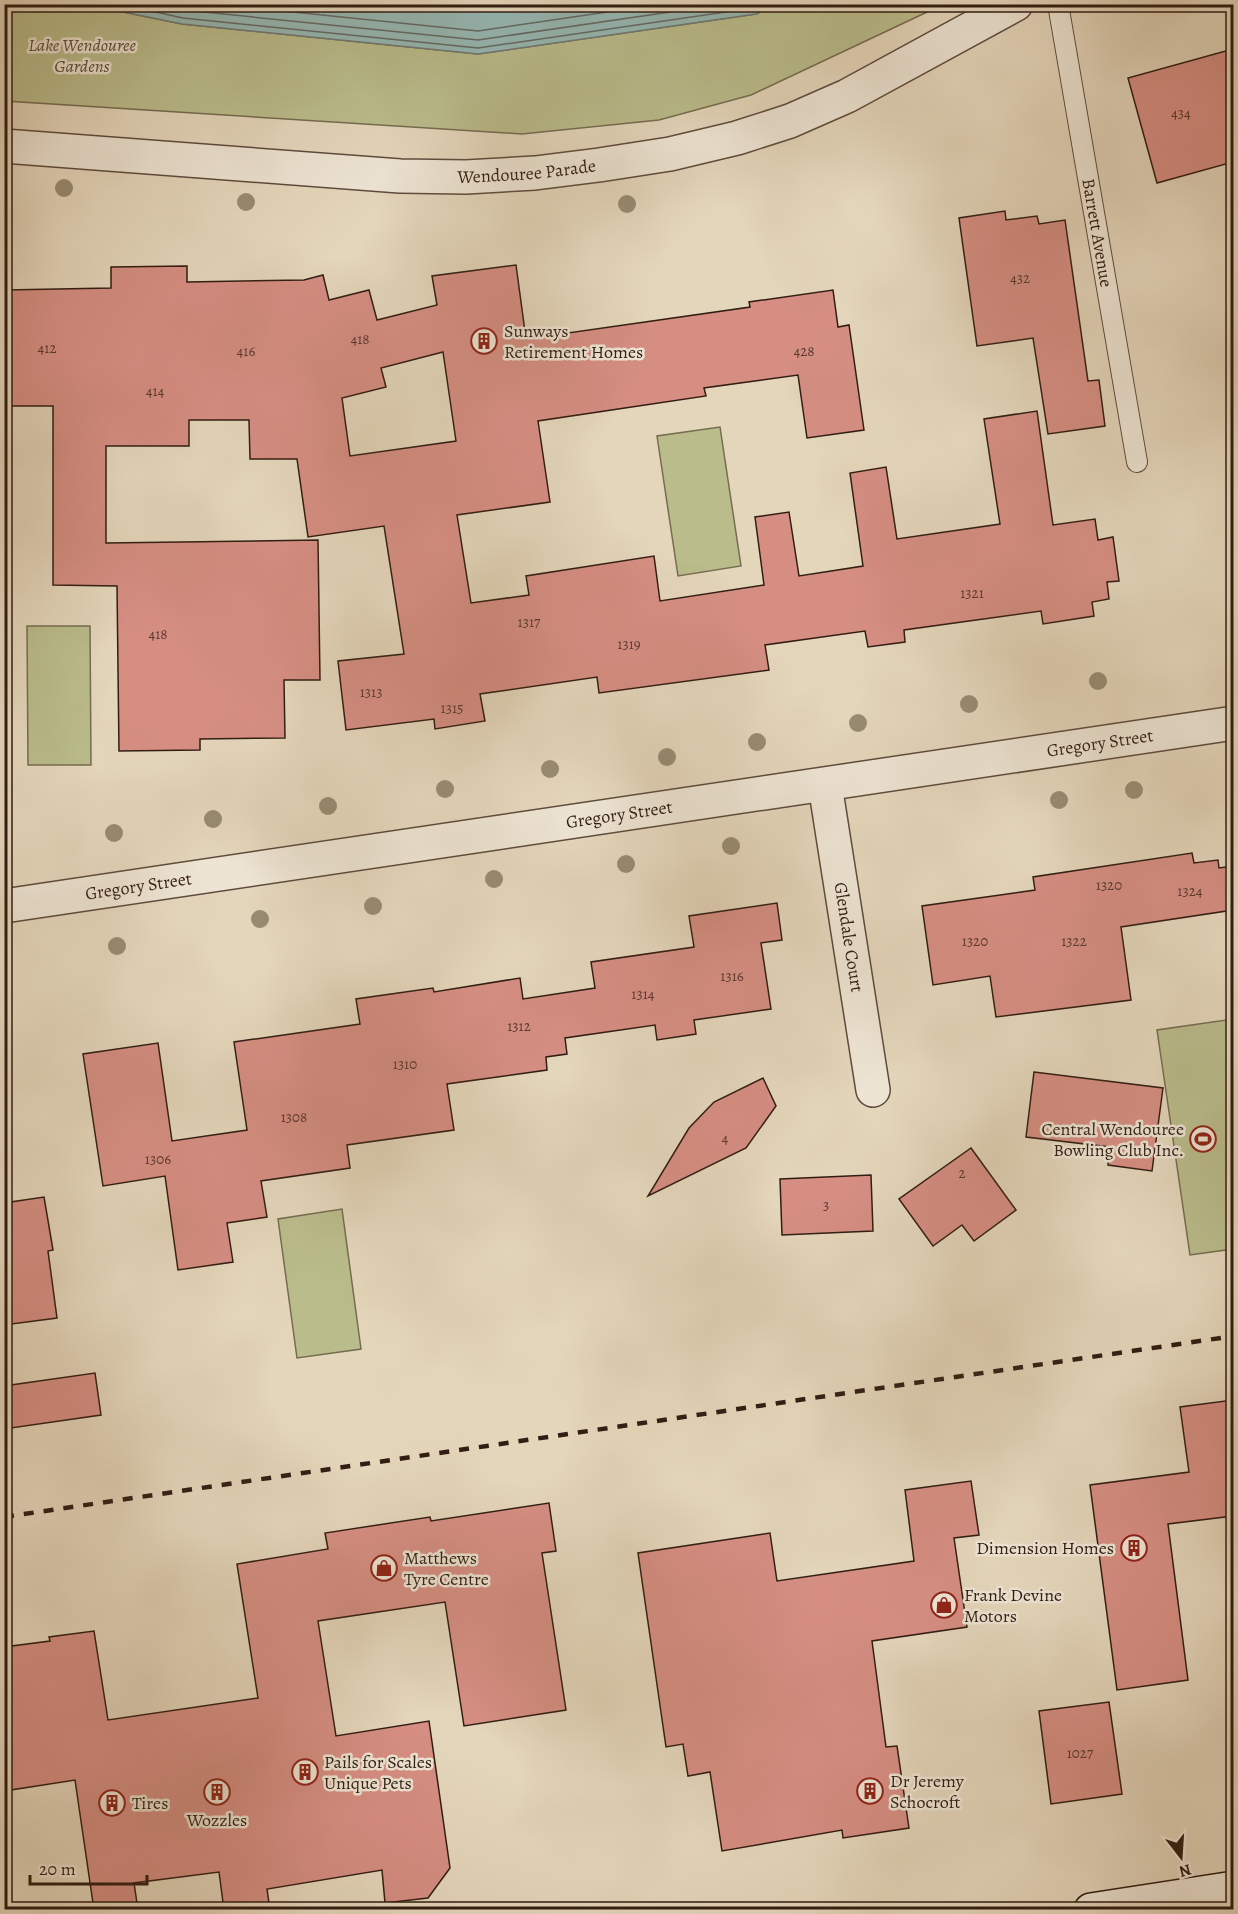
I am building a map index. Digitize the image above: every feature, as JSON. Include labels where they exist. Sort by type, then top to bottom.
[{"type":"street","name":"Wendouree Parade","points":[[4,146],[399,176],[535,173],[599,165],[670,154],[737,138],[790,121],[847,96],[1016,4]]},
{"type":"street","name":"Gregory Street","points":[[4,906],[1233,723]]},
{"type":"street","name":"Glendale Court","points":[[825,785],[873,1090]]},
{"type":"street","points":[[1091,1910],[1233,1888]]},
{"type":"lane","name":"Barrett Avenue","points":[[1058,4],[1137,462]]},
{"type":"green space","name":"Lake Wendouree Gardens","points":[[4,5],[89,5],[182,24],[478,54],[756,14],[775,5],[942,5],[751,95],[659,120],[522,134],[5,101]]},
{"type":"green space","points":[[720,427],[741,566],[678,576],[657,436]]},
{"type":"green space","points":[[27,626],[90,626],[91,765],[28,765]]},
{"type":"green space","name":"Central Wendouree Bowling Club Inc.","points":[[1233,1019],[1233,1249],[1190,1255],[1157,1030]]},
{"type":"green space","points":[[342,1209],[361,1349],[297,1358],[278,1219]]},
{"type":"water","points":[[775,4],[756,14],[478,54],[182,24],[89,5]]},
{"type":"building","points":[[1233,49],[1233,162],[1157,183],[1128,78]]},
{"type":"building","points":[[1005,211],[1006,220],[1037,216],[1039,224],[1065,220],[1088,381],[1099,380],[1105,426],[1048,434],[1033,338],[977,346],[959,218]]},
{"type":"building","points":[[516,265],[526,339],[750,307],[749,302],[833,290],[838,327],[849,325],[864,430],[807,438],[798,375],[704,388],[706,396],[538,421],[550,502],[457,515],[471,603],[529,595],[526,576],[654,556],[660,601],[764,585],[755,517],[789,512],[799,576],[863,566],[850,473],[886,467],[897,539],[1000,524],[984,419],[1037,411],[1053,525],[1095,519],[1098,540],[1113,537],[1119,581],[1107,582],[1109,599],[1092,602],[1094,616],[1043,624],[1041,611],[904,630],[905,642],[868,647],[865,631],[765,645],[769,670],[599,693],[597,677],[480,694],[485,721],[435,729],[434,719],[346,730],[338,661],[404,654],[384,526],[308,537],[297,459],[250,459],[249,420],[189,420],[189,446],[106,446],[106,543],[318,540],[320,680],[284,680],[285,738],[200,739],[200,750],[119,751],[117,586],[53,585],[53,406],[6,406],[5,290],[111,288],[111,267],[187,266],[187,282],[304,280],[323,275],[329,300],[369,290],[377,320],[437,305],[432,276]],"holes":[[[443,352],[456,441],[350,456],[342,398],[386,387],[381,368]]]},
{"type":"building","points":[[1192,853],[1194,863],[1218,860],[1219,868],[1233,866],[1233,910],[1121,927],[1131,1000],[996,1017],[990,976],[933,985],[922,906],[1035,890],[1033,877]]},
{"type":"building","points":[[777,903],[782,940],[761,943],[771,1009],[694,1020],[696,1034],[657,1040],[655,1025],[565,1038],[567,1054],[546,1057],[547,1070],[447,1084],[454,1130],[347,1145],[350,1168],[261,1181],[267,1217],[227,1223],[233,1262],[178,1270],[165,1176],[103,1186],[83,1054],[158,1043],[172,1141],[247,1130],[234,1042],[360,1024],[356,999],[433,988],[434,992],[520,978],[523,999],[595,988],[591,962],[694,947],[689,916]]},
{"type":"building","points":[[1034,1072],[1163,1088],[1152,1171],[1108,1165],[1110,1147],[1026,1137]]},
{"type":"building","points":[[763,1078],[776,1106],[746,1148],[648,1196],[689,1128],[714,1102]]},
{"type":"building","points":[[971,1148],[1016,1210],[974,1241],[962,1225],[933,1246],[899,1199]]},
{"type":"building","points":[[871,1175],[873,1231],[782,1235],[780,1179]]},
{"type":"building","points":[[44,1197],[53,1250],[48,1251],[57,1318],[4,1325],[4,1203]]},
{"type":"building","points":[[95,1373],[101,1415],[4,1429],[4,1386]]},
{"type":"building","name":"Dimension Homes","points":[[1233,1400],[1233,1516],[1168,1524],[1188,1680],[1117,1690],[1090,1485],[1189,1472],[1180,1407]]},
{"type":"building","points":[[971,1481],[979,1535],[954,1538],[967,1627],[872,1641],[886,1747],[897,1746],[909,1828],[843,1838],[842,1830],[722,1851],[710,1772],[688,1776],[683,1744],[666,1747],[638,1553],[770,1533],[777,1581],[914,1561],[905,1490]]},
{"type":"building","points":[[549,1503],[556,1551],[542,1553],[566,1710],[464,1726],[445,1602],[318,1621],[336,1736],[429,1721],[450,1868],[428,1898],[385,1903],[382,1870],[267,1889],[270,1910],[224,1910],[219,1872],[134,1883],[138,1910],[94,1910],[75,1780],[4,1791],[4,1647],[50,1641],[49,1637],[94,1631],[108,1720],[258,1698],[237,1564],[328,1549],[325,1533],[430,1517],[431,1521]]},
{"type":"building","points":[[1109,1702],[1122,1794],[1051,1804],[1039,1711]]},
{"type":"railway","points":[[4,1517],[1234,1336]]},
{"type":"place","name":"Sunways Retirement Homes","points":[[484,341]]},
{"type":"place","name":"Central Wendouree Bowling Club Inc.","points":[[1203,1139]]},
{"type":"place","name":"Dimension Homes","points":[[1134,1548]]},
{"type":"place","name":"Matthews Tyre Centre","points":[[384,1568]]},
{"type":"place","name":"Frank Devine Motors","points":[[944,1605]]},
{"type":"place","name":"Pails for Scales Unique Pets","points":[[305,1772]]},
{"type":"place","name":"Dr Jeremy Schocroft","points":[[870,1791]]},
{"type":"place","name":"Wozzles","points":[[217,1792]]},
{"type":"place","name":"Tires","points":[[112,1803]]}]
